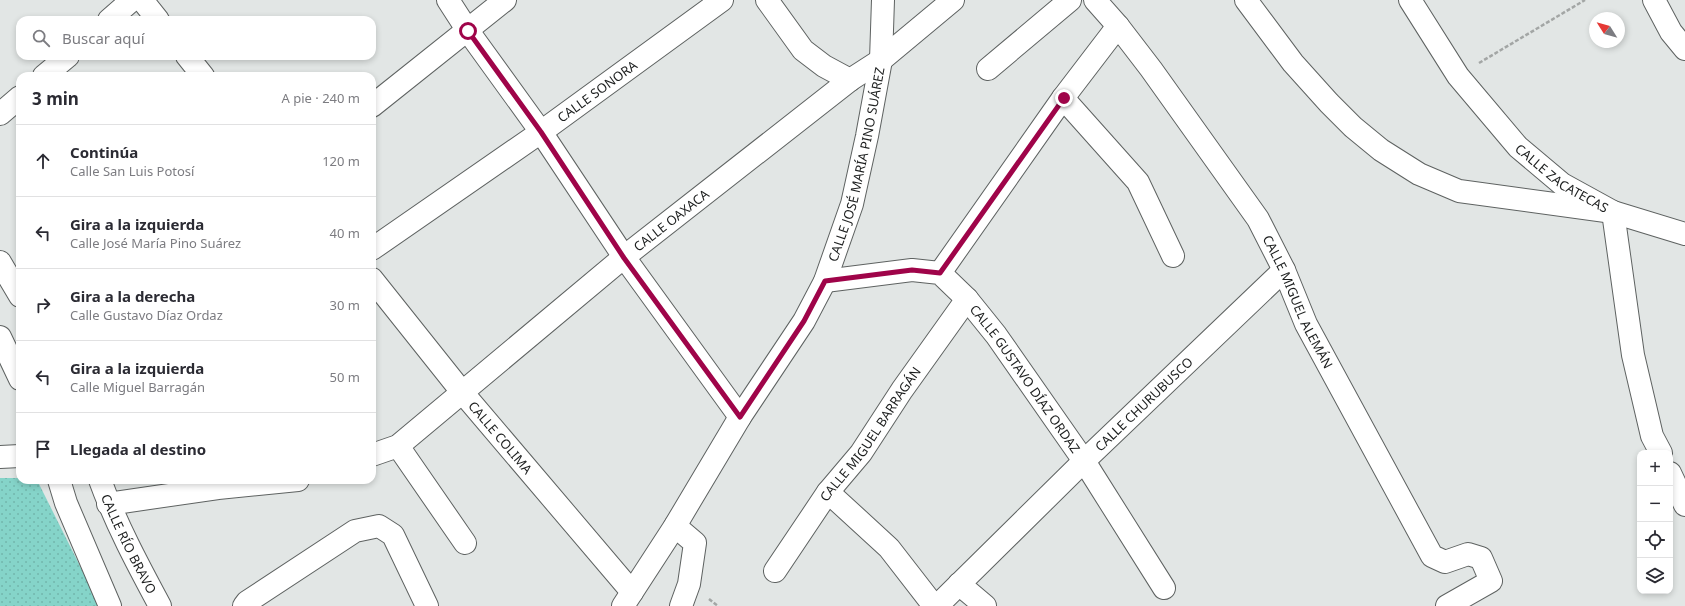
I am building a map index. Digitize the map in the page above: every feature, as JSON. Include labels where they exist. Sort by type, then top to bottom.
[{"type":"street","points":[[114,16],[132,0]]},
{"type":"street","points":[[142,0],[155,16]]},
{"type":"street","points":[[448,0],[468,31],[541,132],[624,258],[740,417]]},
{"type":"street","points":[[376,103],[505,0]]},
{"type":"street","name":"CALLE SONORA","points":[[376,246],[541,132],[722,0]]},
{"type":"street","points":[[767,0],[803,50],[824,66],[850,80]]},
{"type":"street","name":"CALLE JOSÉ MARÍA PINO SUÁREZ","points":[[628,599],[675,526],[740,417],[804,321],[825,281],[852,204],[867,136],[881,60],[882,0]]},
{"type":"street","name":"CALLE OAXACA","points":[[376,454],[398,446],[624,258],[850,80],[881,60],[953,0]]},
{"type":"street","points":[[988,69],[1070,0]]},
{"type":"street","name":"CALLE MIGUEL ALEMÁN","points":[[1095,0],[1118,26],[1182,110],[1258,219],[1284,270],[1306,324],[1432,556],[1445,562],[1468,554],[1481,558],[1491,581],[1447,606]]},
{"type":"street","points":[[1246,0],[1293,63],[1329,103],[1353,127],[1381,150],[1419,174],[1459,191],[1613,212],[1685,234]]},
{"type":"street","name":"CALLE ZACATECAS","points":[[1410,0],[1458,76],[1518,147],[1562,184],[1613,212],[1633,355],[1652,436],[1659,450]]},
{"type":"street","points":[[1654,0],[1671,32],[1685,49]]},
{"type":"street","points":[[825,281],[912,270],[940,273],[1064,98],[1118,26]]},
{"type":"street","points":[[49,72],[63,60]]},
{"type":"street","points":[[190,60],[201,72]]},
{"type":"street","points":[[1064,98],[1138,182],[1173,256]]},
{"type":"street","points":[[0,114],[16,100]]},
{"type":"street","points":[[0,262],[16,289]]},
{"type":"street","name":"CALLE CHURUBUSCO","points":[[935,606],[1284,270]]},
{"type":"street","name":"CALLE GUSTAVO DÍAZ ORDAZ","points":[[940,273],[967,299],[996,335],[1084,462],[1164,588]]},
{"type":"street","name":"CALLE COLIMA","points":[[376,285],[628,599]]},
{"type":"street","name":"CALLE MIGUEL BARRAGÁN","points":[[775,571],[828,492],[861,452],[902,390],[967,299]]},
{"type":"street","points":[[0,337],[16,371]]},
{"type":"street","points":[[398,446],[465,543]]},
{"type":"street","points":[[0,457],[16,456]]},
{"type":"street","points":[[1673,479],[1685,505]]},
{"type":"street","points":[[60,484],[66,503],[110,606]]},
{"type":"street","name":"CALLE RÍO BRAVO","points":[[101,484],[108,504],[136,562],[160,606]]},
{"type":"street","points":[[108,504],[218,488],[258,484]]},
{"type":"street","points":[[828,492],[889,548],[935,606]]},
{"type":"street","points":[[244,606],[246,602],[355,531],[378,526],[393,535],[427,606]]},
{"type":"street","points":[[675,526],[695,543],[689,584],[681,606]]},
{"type":"street","points":[[959,584],[985,606]]},
{"type":"path","points":[[1458,76],[1585,0]]},
{"type":"shaded area","points":[[0,478],[16,478],[16,484],[39,484],[100,606],[0,606]]},
{"type":"route","points":[[468,31],[541,132],[624,258],[740,417],[804,321],[825,281],[912,270],[940,273],[1064,98]]}]
